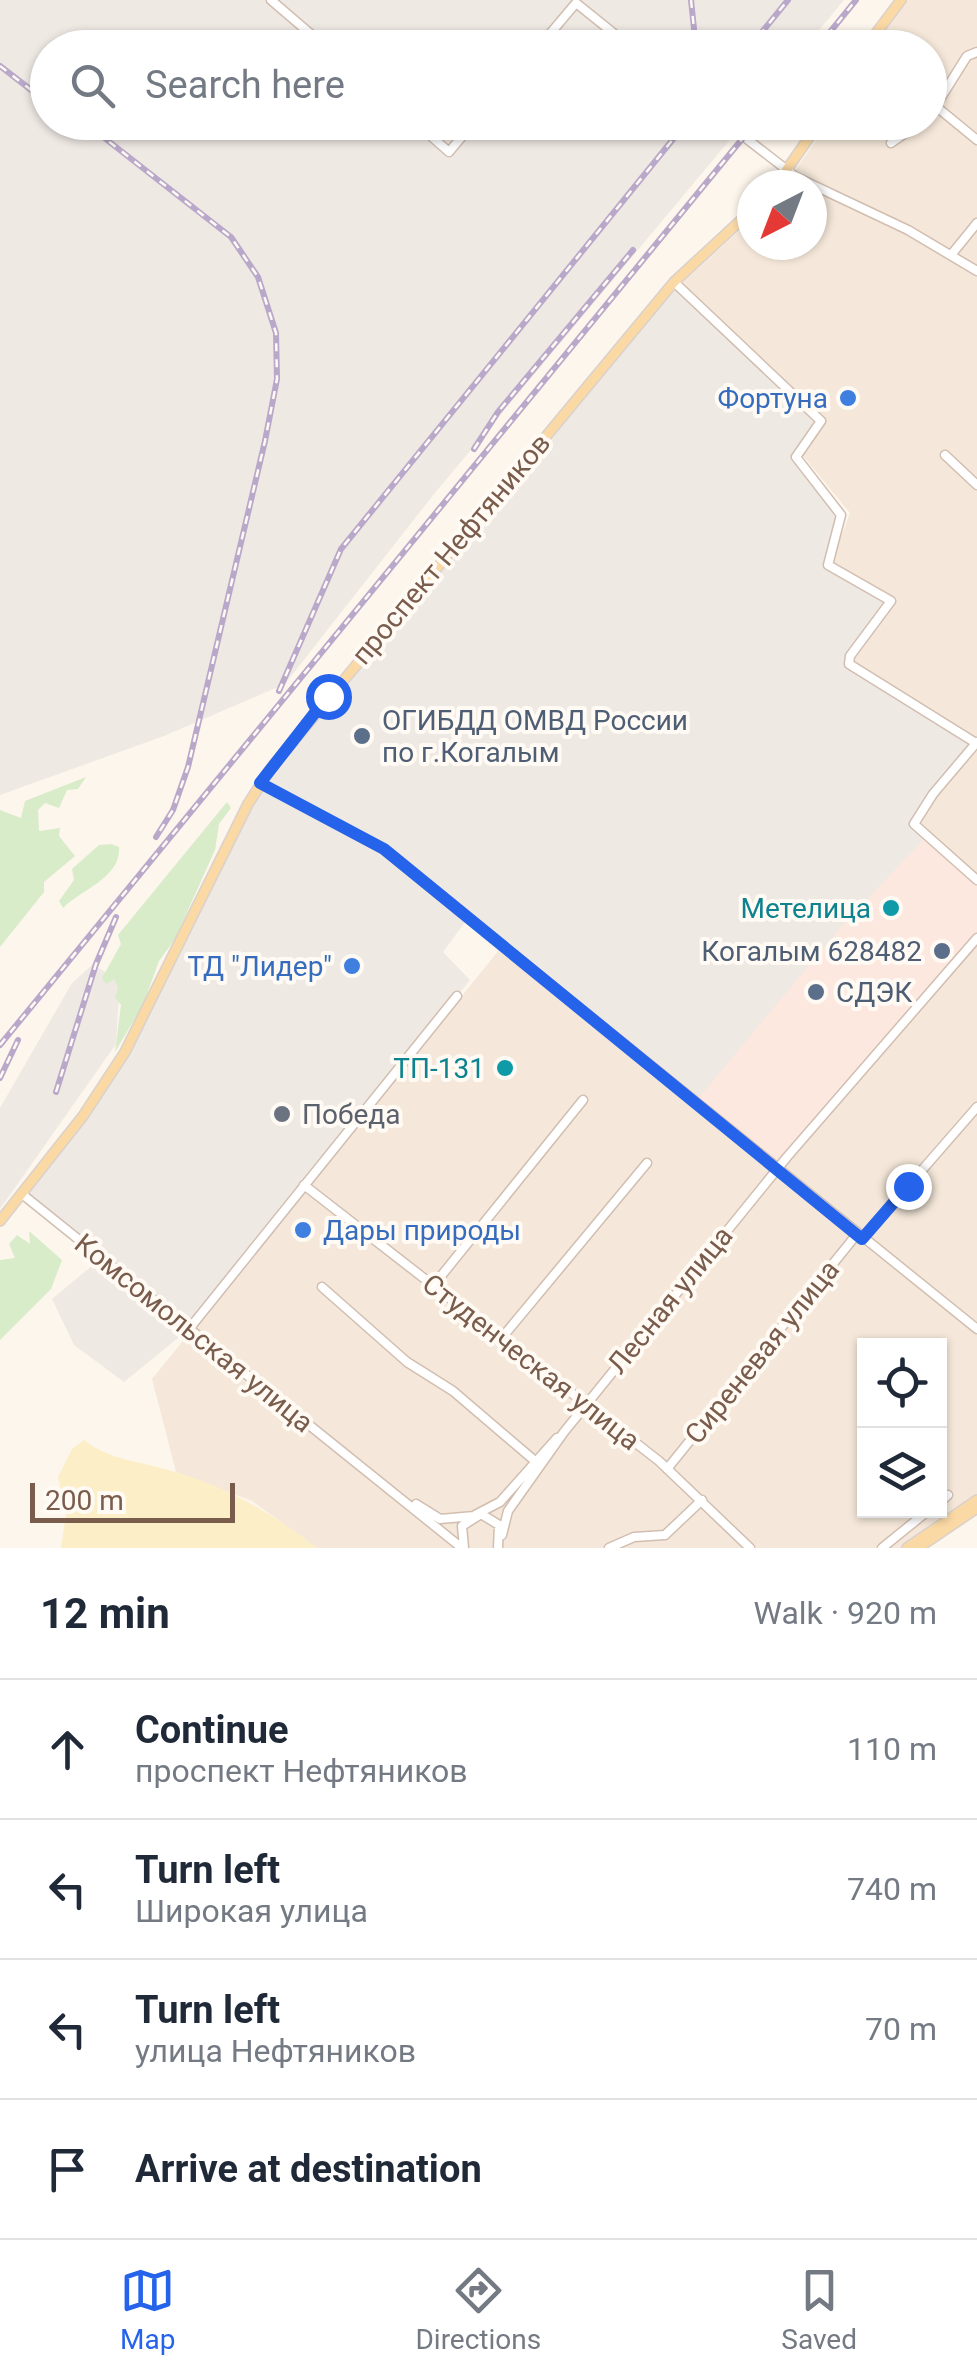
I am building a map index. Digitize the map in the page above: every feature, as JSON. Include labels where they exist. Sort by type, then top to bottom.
[{"type":"main road","points":[[879,30],[900,0]]},
{"type":"main road","points":[[789,170],[808,140]]},
{"type":"main road","name":"проспект Нефтяников","points":[[0,1222],[125,1052],[260,783],[674,282],[737,224]]},
{"type":"main road","points":[[907,1548],[977,1504]]},
{"type":"main road","points":[[918,1548],[977,1504]]},
{"type":"street","points":[[271,0],[306,30]]},
{"type":"street","points":[[553,30],[576,2],[610,30]]},
{"type":"street","points":[[947,92],[968,56],[977,52]]},
{"type":"street","points":[[947,115],[977,140]]},
{"type":"street","points":[[435,140],[449,152],[459,140]]},
{"type":"street","points":[[748,140],[785,170]]},
{"type":"street","points":[[890,143],[894,140]]},
{"type":"street","points":[[827,192],[977,270]]},
{"type":"street","points":[[952,255],[977,223]]},
{"type":"street","points":[[674,282],[821,421],[796,457],[842,515],[828,564],[891,601],[850,656],[850,664],[976,742],[914,824],[977,880]]},
{"type":"street","points":[[945,455],[977,485]]},
{"type":"street","points":[[260,783],[384,849],[977,1330]]},
{"type":"street","name":"Лесная улица","points":[[502,1536],[508,1511],[586,1404],[776,1169],[977,938]]},
{"type":"street","points":[[188,1329],[456,996]]},
{"type":"street","points":[[433,1286],[583,1100]]},
{"type":"street","name":"Сиреневая улица","points":[[667,1469],[859,1236],[977,1107]]},
{"type":"street","points":[[500,1340],[647,1162]]},
{"type":"street","name":"Студенческая улица","points":[[304,1186],[667,1469],[750,1548]]},
{"type":"street","name":"Комсомольская улица","points":[[22,1194],[463,1548]]},
{"type":"street","points":[[322,1287],[408,1362],[453,1391],[534,1460]]},
{"type":"street","name":"Лесная улица","points":[[475,1515],[500,1502],[534,1460],[564,1432]]},
{"type":"street","name":"Комсомольская улица","points":[[367,1472],[436,1517],[475,1515]]},
{"type":"street","points":[[609,1548],[634,1537],[659,1538],[702,1500]]},
{"type":"street","points":[[463,1548],[461,1529],[475,1515],[495,1520],[502,1536],[499,1548]]},
{"type":"street","points":[[882,1548],[919,1518]]},
{"type":"shaded area","points":[[0,0],[844,0],[819,30],[30,30],[30,140],[730,140],[434,494],[285,684],[164,736],[0,795]]},
{"type":"shaded area","points":[[905,0],[977,0],[977,1496],[947,1517],[947,1338],[857,1338],[857,1518],[945,1518],[901,1548],[317,1548],[252,1501],[176,1472],[152,1379],[499,950],[691,1106],[844,921],[865,780],[822,663],[818,598],[850,513],[670,294],[737,233],[737,260],[827,260],[827,170],[795,170],[816,140],[947,140],[947,30],[884,30]]},
{"type":"shaded area","points":[[674,282],[821,421],[796,457],[839,508],[828,564],[891,601],[848,660],[976,743],[915,824],[927,836],[841,927],[695,1102],[468,918],[443,952],[470,980],[189,1329],[124,1382],[74,1345],[52,1299],[99,1260],[22,1194],[114,1071],[260,783]]},
{"type":"shaded area","points":[[927,836],[977,880],[977,938],[776,1169],[695,1102],[841,927]]},
{"type":"shaded area","points":[[92,965],[120,979],[116,1044],[0,1209],[0,1108],[72,983]]},
{"type":"green space","points":[[86,777],[78,789],[67,790],[59,808],[45,803],[38,810],[39,831],[60,828],[59,836],[75,856],[44,882],[44,892],[0,947],[0,810],[21,818],[25,801]]},
{"type":"green space","points":[[227,802],[231,808],[219,824],[215,850],[175,939],[159,961],[143,1005],[115,1052],[121,1005],[115,998],[118,987],[114,979],[106,984],[102,978],[121,944],[118,935]]},
{"type":"green space","points":[[99,845],[119,847],[114,867],[63,908],[59,901],[74,880],[72,869]]},
{"type":"green space","points":[[29,1231],[62,1260],[51,1289],[0,1340],[0,1260],[15,1258],[9,1244],[17,1235],[30,1244]]},
{"type":"sand","points":[[84,1440],[115,1456],[192,1477],[230,1493],[266,1512],[317,1548],[61,1548],[66,1514],[58,1477],[72,1449]]},
{"type":"railway","points":[[691,0],[694,30]]},
{"type":"railway","points":[[764,30],[788,0]]},
{"type":"railway","points":[[832,30],[856,0]]},
{"type":"railway","points":[[0,66],[30,89]]},
{"type":"railway","points":[[107,140],[231,237],[258,277],[276,333],[277,379],[265,441],[188,767],[173,810],[156,837]]},
{"type":"railway","points":[[279,691],[341,549],[672,140]]},
{"type":"railway","points":[[0,1045],[741,140]]},
{"type":"railway","points":[[474,449],[498,412],[633,250]]},
{"type":"railway","points":[[56,1092],[96,964],[116,917]]},
{"type":"railway","points":[[0,1078],[18,1040]]},
{"type":"place","name":"Фортуна","points":[[848,398]]},
{"type":"place","name":"ОГИБДД ОМВД России по г.Когалым","points":[[362,736]]},
{"type":"place","name":"Метелица","points":[[891,908]]},
{"type":"place","name":"Когалым 628482","points":[[942,951]]},
{"type":"place","name":"ТД \"Лидер\"","points":[[352,966]]},
{"type":"place","name":"СДЭК","points":[[816,992]]},
{"type":"place","name":"ТП-131","points":[[505,1068]]},
{"type":"place","name":"Победа","points":[[282,1114]]},
{"type":"place","name":"Дары природы","points":[[303,1230]]},
{"type":"route","points":[[328,696],[260,783],[354,829],[384,849],[862,1239],[908,1186]]}]
